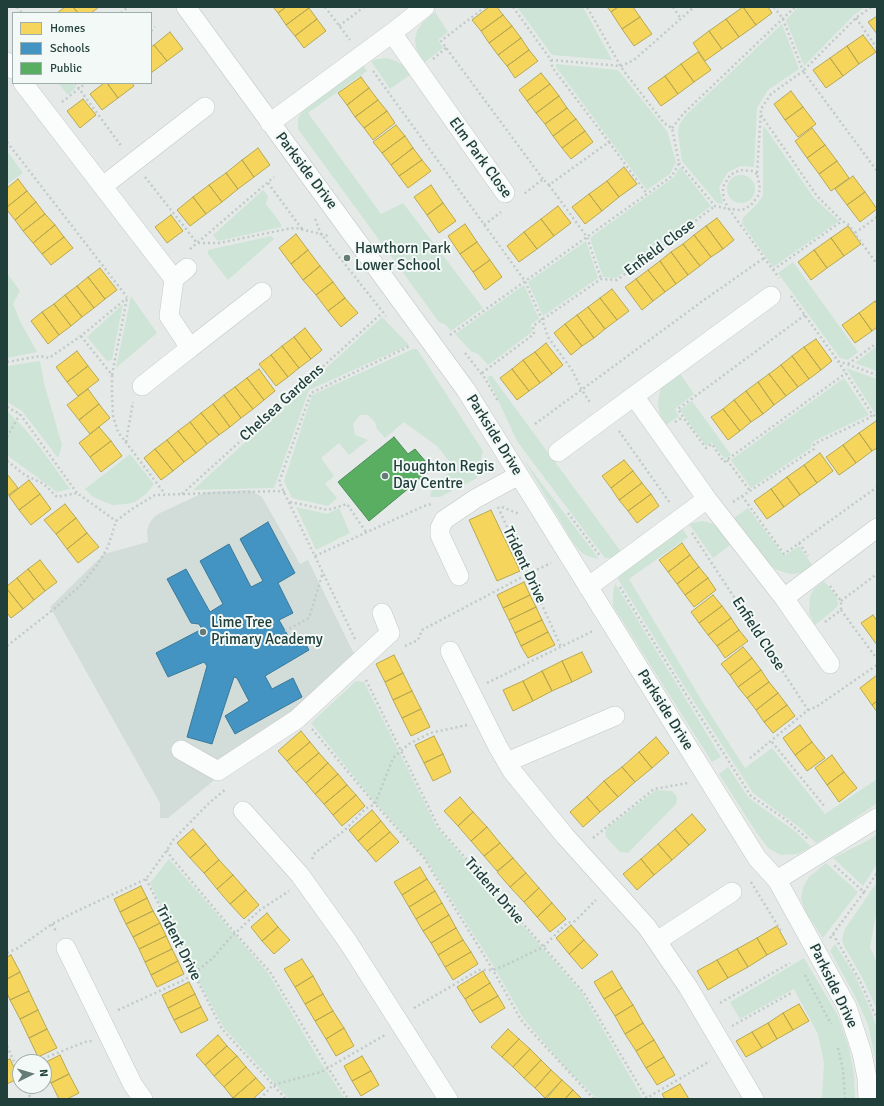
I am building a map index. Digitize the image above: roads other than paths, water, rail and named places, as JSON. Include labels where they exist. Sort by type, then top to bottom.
[{"type":"street","name":"Parkside Drive","points":[[186,7],[466,390],[757,858],[777,880],[847,1007],[862,1053],[867,1078],[868,1099]]},
{"type":"street","points":[[270,122],[392,33],[425,7]]},
{"type":"street","name":"Elm Park Close","points":[[392,33],[509,198]]},
{"type":"street","points":[[24,84],[103,186],[183,266],[169,316],[190,348]]},
{"type":"street","points":[[103,186],[205,107]]},
{"type":"street","points":[[558,452],[780,290]]},
{"type":"street","points":[[142,386],[262,292]]},
{"type":"street","points":[[634,396],[713,506],[784,598],[830,664]]},
{"type":"street","points":[[459,576],[440,535],[440,528],[444,520],[480,496],[519,475]]},
{"type":"street","points":[[588,586],[681,518],[713,506]]},
{"type":"street","points":[[784,598],[877,528]]},
{"type":"street","points":[[181,750],[218,771],[297,719],[364,663],[390,633],[382,613]]},
{"type":"street","points":[[450,651],[512,772],[537,803],[647,927],[688,987],[754,1099]]},
{"type":"street","points":[[507,762],[615,716]]},
{"type":"street","points":[[243,811],[302,878],[348,942],[448,1099]]},
{"type":"street","points":[[777,880],[877,818]]},
{"type":"street","points":[[657,941],[732,892]]},
{"type":"street","points":[[66,948],[110,1040],[133,1085],[143,1099]]},
{"type":"place","name":"Hawthorn Park Lower School","points":[[347,258]]},
{"type":"place","name":"Houghton Regis Day Centre","points":[[385,476]]},
{"type":"place","name":"Lime Tree Primary Academy","points":[[203,632]]}]
